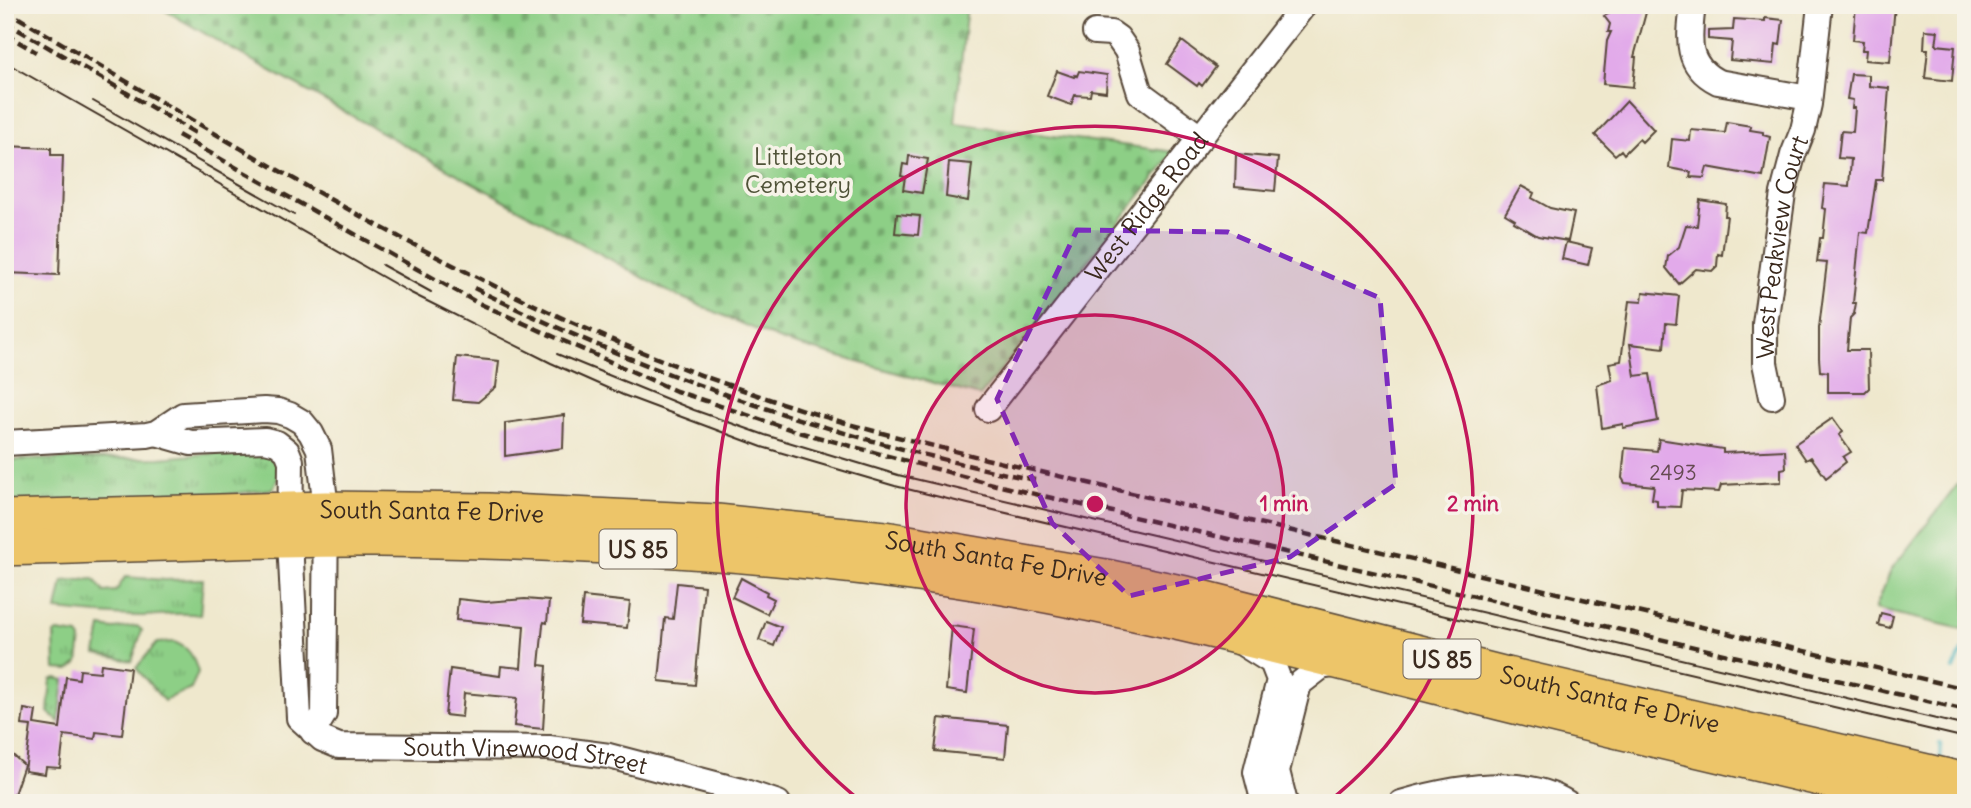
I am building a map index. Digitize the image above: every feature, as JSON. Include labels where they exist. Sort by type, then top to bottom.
[{"type":"highway","name":"South Santa Fe Drive","points":[[5,518],[290,525],[489,511],[717,522],[885,539],[1186,594],[1507,675],[1938,790]]},
{"type":"highway","name":"South Santa Fe Drive","points":[[326,524],[487,542],[754,556],[976,583],[1105,606],[1227,633],[1500,702],[1938,790]]},
{"type":"highway","name":"South Santa Fe Drive","points":[[5,548],[290,525]]},
{"type":"street","name":"West Ridge Road","points":[[988,409],[1304,5]]},
{"type":"street","points":[[1693,5],[1690,47],[1697,66],[1705,76],[1718,82],[1809,98]]},
{"type":"street","name":"West Peakview Court","points":[[1772,397],[1765,363],[1765,324],[1783,192],[1803,130],[1809,98],[1820,5]]},
{"type":"street","points":[[1095,32],[1111,33],[1118,38],[1127,51],[1140,93],[1202,138]]},
{"type":"street","points":[[5,443],[156,433],[191,443],[265,440],[277,443],[287,451],[291,461],[290,525],[299,718],[313,732],[324,714],[326,524],[319,449],[311,433],[302,422],[290,415],[264,410],[183,415],[156,433]]},
{"type":"street","points":[[1227,633],[1272,662],[1279,680],[1256,772],[1264,803]]},
{"type":"street","points":[[1285,803],[1277,771],[1299,684],[1321,667],[1347,663]]},
{"type":"street","name":"South Vinewood Street","points":[[313,732],[339,746],[549,748],[609,756],[778,803]]},
{"type":"street","points":[[1401,803],[1455,790],[1511,786],[1554,794],[1567,803]]},
{"type":"highlighted area","points":[[1077,230],[1228,232],[1380,298],[1396,484],[1290,557],[1129,596],[1052,523],[997,399]]},
{"type":"green space","name":"Littleton Cemetery","points":[[156,5],[967,5],[955,123],[1175,152],[980,396],[783,341],[671,293]]},
{"type":"green space","points":[[261,449],[273,456],[279,465],[279,476],[272,489],[214,496],[5,502],[5,460],[160,458]]},
{"type":"green space","points":[[1966,474],[1966,630],[1875,609],[1891,570]]},
{"type":"green space","points":[[125,577],[203,579],[200,615],[130,616],[57,610],[63,581],[94,579],[104,592],[116,591]]},
{"type":"green space","points":[[137,626],[142,630],[132,661],[96,654],[101,627],[114,629]]},
{"type":"green space","points":[[58,632],[78,635],[81,639],[78,663],[69,670],[55,669],[54,634]]},
{"type":"green space","points":[[174,642],[190,653],[198,672],[191,689],[164,701],[136,668],[157,643]]},
{"type":"green space","points":[[51,680],[64,680],[59,722],[48,712]]},
{"type":"building","points":[[1614,5],[1648,5],[1634,57],[1633,87],[1603,84],[1607,41],[1611,32],[1608,32],[1610,24],[1604,16],[1612,12]]},
{"type":"building","points":[[1856,5],[1895,5],[1890,62],[1865,60],[1863,41],[1853,40]]},
{"type":"building","points":[[1765,18],[1783,20],[1774,64],[1730,60],[1732,41],[1708,39],[1708,31],[1733,30],[1734,19],[1765,21]]},
{"type":"building","points":[[1925,30],[1938,31],[1936,45],[1955,47],[1952,81],[1925,78],[1928,49],[1924,49]]},
{"type":"building","points":[[1182,41],[1216,67],[1202,86],[1199,83],[1197,86],[1167,64]]},
{"type":"building","points":[[1057,71],[1074,77],[1079,71],[1107,75],[1106,92],[1091,90],[1090,96],[1075,95],[1071,105],[1047,96]]},
{"type":"building","points":[[1851,74],[1869,75],[1869,86],[1889,88],[1882,180],[1876,180],[1868,233],[1860,232],[1853,303],[1856,303],[1854,314],[1850,318],[1847,350],[1868,350],[1869,388],[1865,392],[1828,392],[1828,372],[1820,371],[1819,358],[1819,328],[1827,263],[1817,262],[1826,209],[1822,208],[1825,184],[1849,186],[1851,159],[1838,158],[1841,131],[1853,132],[1855,108],[1852,108],[1853,100],[1847,99]]},
{"type":"building","points":[[1627,101],[1654,130],[1642,142],[1639,139],[1624,154],[1621,150],[1615,155],[1595,135]]},
{"type":"building","points":[[1727,122],[1751,126],[1750,130],[1763,132],[1763,135],[1770,137],[1763,177],[1707,167],[1704,178],[1690,177],[1691,172],[1669,168],[1672,139],[1690,141],[1691,130],[1725,133]]},
{"type":"building","points":[[5,146],[51,148],[51,155],[63,155],[59,275],[5,273]]},
{"type":"building","points":[[1236,154],[1278,158],[1275,191],[1235,187]]},
{"type":"building","points":[[909,156],[928,159],[922,193],[903,190],[903,164],[908,165]]},
{"type":"building","points":[[949,162],[972,164],[968,201],[946,197]]},
{"type":"building","points":[[1521,186],[1534,193],[1532,198],[1550,208],[1574,213],[1568,241],[1538,236],[1505,214]]},
{"type":"building","points":[[1700,200],[1726,204],[1722,255],[1718,254],[1717,266],[1712,271],[1696,269],[1679,284],[1666,268],[1668,256],[1679,247],[1686,225],[1697,226]]},
{"type":"building","points":[[897,214],[920,216],[918,235],[895,233]]},
{"type":"building","points":[[1566,242],[1592,248],[1588,265],[1562,259]]},
{"type":"building","points":[[1643,292],[1679,296],[1676,324],[1666,323],[1664,348],[1630,344],[1635,376],[1650,374],[1658,421],[1623,428],[1623,424],[1602,428],[1597,385],[1612,380],[1609,363],[1621,361],[1629,301],[1642,302]]},
{"type":"building","points":[[457,357],[499,361],[496,387],[478,402],[453,400]]},
{"type":"building","points":[[564,415],[563,448],[505,456],[505,423]]},
{"type":"building","points":[[1833,418],[1843,432],[1839,435],[1851,452],[1843,457],[1846,462],[1826,478],[1811,457],[1806,460],[1795,444]]},
{"type":"building","points":[[1659,439],[1723,449],[1723,453],[1785,450],[1786,468],[1781,469],[1781,482],[1721,485],[1719,492],[1682,490],[1680,507],[1657,506],[1657,500],[1652,499],[1654,486],[1625,483],[1622,478],[1625,448],[1657,451]]},
{"type":"building","points":[[741,578],[767,592],[766,595],[774,599],[767,614],[732,597]]},
{"type":"building","points":[[677,583],[704,586],[695,685],[659,681],[665,618],[673,619]]},
{"type":"building","points":[[583,597],[630,602],[627,628],[580,624]]},
{"type":"building","points":[[458,599],[486,602],[525,599],[549,601],[547,623],[544,622],[543,625],[539,665],[547,666],[543,729],[514,726],[517,698],[464,693],[462,717],[445,715],[450,669],[500,676],[501,666],[521,668],[524,626],[456,620]]},
{"type":"building","points":[[1881,613],[1893,616],[1890,628],[1878,625]]},
{"type":"building","points":[[766,621],[781,627],[774,646],[759,640]]},
{"type":"building","points":[[952,626],[974,629],[967,693],[946,690]]},
{"type":"building","points":[[101,664],[130,668],[122,735],[96,732],[95,739],[64,735],[60,768],[46,767],[45,774],[25,771],[31,726],[22,725],[24,709],[36,711],[34,724],[60,728],[66,677],[79,679],[80,670],[100,672]]},
{"type":"building","points":[[939,718],[1008,725],[1005,758],[935,751]]},
{"type":"building","points":[[5,748],[24,765],[11,803],[5,803]]},
{"type":"waterway","points":[[1954,669],[1966,648]]},
{"type":"waterway","points":[[1940,744],[1941,761]]},
{"type":"waterway","points":[[1950,793],[1954,803]]},
{"type":"tram line","points":[[5,62],[409,292],[551,363],[623,395],[762,447],[895,486],[968,504],[1966,738]]},
{"type":"tram line","points":[[93,101],[294,215]]},
{"type":"tram line","points":[[382,265],[431,292]]},
{"type":"tram line","points":[[557,354],[694,410],[765,435],[898,475],[1966,726]]},
{"type":"railway","points":[[5,10],[278,170],[416,246],[593,332],[775,401],[849,424],[986,459],[1966,689]]},
{"type":"railway","points":[[5,22],[199,135]]},
{"type":"railway","points":[[5,34],[36,52]]},
{"type":"railway","points":[[178,135],[476,302],[676,391],[795,431],[996,485],[1966,710]]},
{"type":"railway","points":[[474,288],[609,350],[748,402],[890,446],[1035,480]]}]
